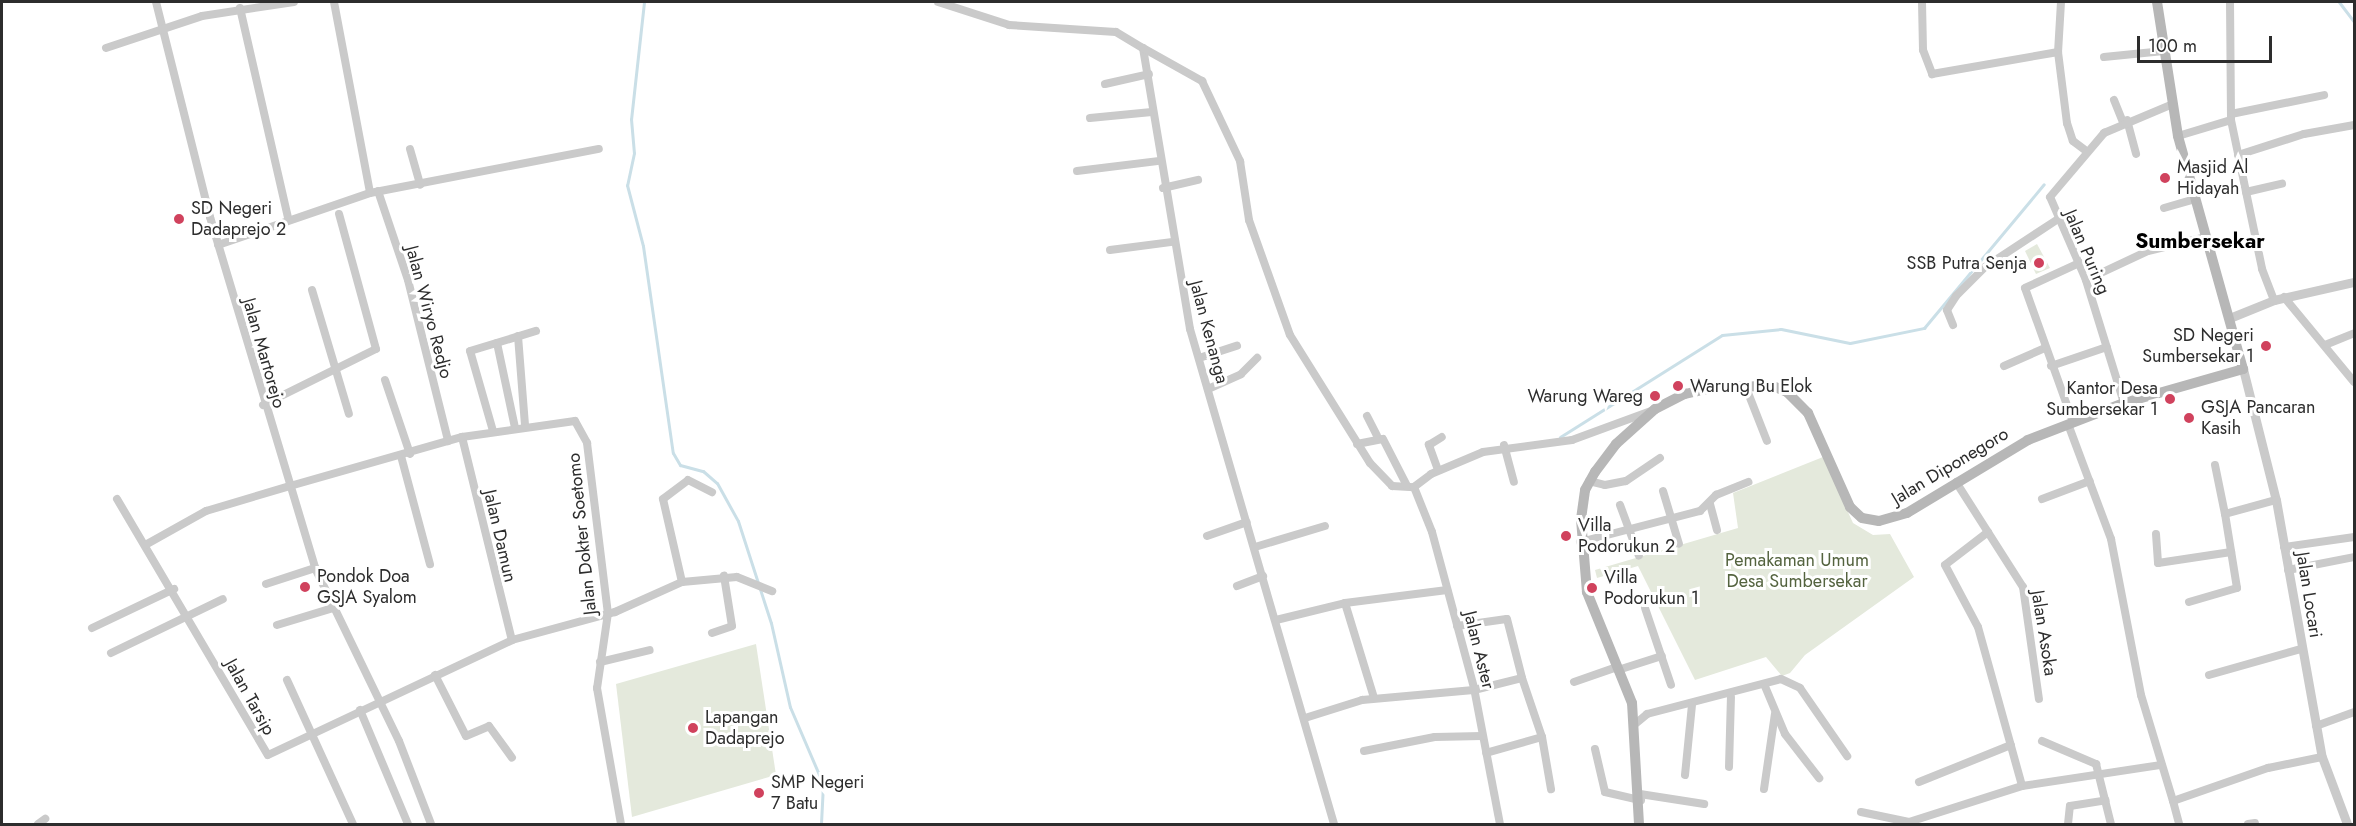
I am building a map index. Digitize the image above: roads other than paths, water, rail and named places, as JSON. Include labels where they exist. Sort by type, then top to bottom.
[{"type":"main road","points":[[2157,2],[2178,136],[2206,237],[2232,317],[2243,369]]},
{"type":"main road","name":"Jalan Diponegoro","points":[[1639,825],[1641,797],[1632,703],[1587,592],[1580,542],[1590,481],[1616,444],[1655,410],[1692,392],[1745,385],[1773,386],[1800,403],[1845,498],[1862,518],[1895,518],[1956,482],[1989,459],[2070,423],[2124,403],[2243,369]]},
{"type":"street","name":"Jalan Martorejo","points":[[156,2],[218,245],[263,405],[315,568],[378,700],[431,824]]},
{"type":"street","points":[[106,48],[240,8],[294,2]]},
{"type":"street","name":"Jalan Wiryo Redjo","points":[[334,2],[374,192],[408,280],[448,441]]},
{"type":"street","points":[[938,2],[979,20],[1009,25],[1116,32],[1202,81],[1240,161],[1249,220],[1290,335],[1357,444],[1389,484],[1411,486],[1438,470],[1504,445],[1572,440],[1655,410]]},
{"type":"street","points":[[1922,2],[1923,50],[1932,74],[2058,52]]},
{"type":"street","points":[[2061,2],[2058,52],[2069,133],[2085,150]]},
{"type":"street","points":[[2230,2],[2231,117],[2246,192],[2274,300]]},
{"type":"street","points":[[240,8],[288,218]]},
{"type":"street","name":"Jalan Kenanga","points":[[1143,48],[1149,74],[1152,112],[1172,242],[1199,358],[1305,718],[1334,825]]},
{"type":"street","points":[[2104,57],[2164,51]]},
{"type":"street","points":[[1105,84],[1149,74]]},
{"type":"street","points":[[2178,136],[2231,117],[2325,95]]},
{"type":"street","points":[[2114,100],[2125,121],[2136,154]]},
{"type":"street","name":"Jalan Puring","points":[[2124,403],[2086,280],[2050,197],[2085,150],[2125,121],[2173,104]]},
{"type":"street","points":[[1090,118],[1152,112]]},
{"type":"street","points":[[2238,155],[2304,134],[2355,125]]},
{"type":"street","points":[[410,149],[420,185]]},
{"type":"street","points":[[218,245],[258,234],[288,218],[374,192],[599,149]]},
{"type":"street","points":[[1077,171],[1159,161]]},
{"type":"street","points":[[1163,188],[1198,180]]},
{"type":"street","points":[[2246,192],[2282,184]]},
{"type":"street","points":[[2164,208],[2195,199]]},
{"type":"street","points":[[263,405],[377,346],[339,214]]},
{"type":"street","points":[[1953,325],[1947,310],[1956,296],[1985,267],[2058,219]]},
{"type":"street","points":[[2086,280],[2148,252],[2206,237]]},
{"type":"street","points":[[1110,250],[1172,242]]},
{"type":"street","points":[[2079,263],[2026,286],[2028,298],[2118,568],[2127,633],[2179,825]]},
{"type":"street","points":[[2232,317],[2284,297],[2355,282]]},
{"type":"street","points":[[312,290],[349,414]]},
{"type":"street","points":[[2284,297],[2325,345],[2351,370],[2355,382]]},
{"type":"street","points":[[493,432],[470,354],[536,331]]},
{"type":"street","points":[[2325,345],[2355,333]]},
{"type":"street","points":[[147,544],[206,511],[410,454],[462,437],[525,425],[518,336]]},
{"type":"street","points":[[497,344],[515,428]]},
{"type":"street","points":[[1199,358],[1237,346]]},
{"type":"street","points":[[2051,366],[2107,347]]},
{"type":"street","points":[[2004,366],[2045,348]]},
{"type":"street","points":[[1208,389],[1241,374],[1257,358]]},
{"type":"street","name":"Jalan Locari","points":[[2243,369],[2276,500],[2322,757],[2347,825]]},
{"type":"street","points":[[385,380],[410,454]]},
{"type":"street","points":[[1745,385],[1767,441]]},
{"type":"street","name":"Jalan Aster","points":[[1367,416],[1377,436],[1411,486],[1447,590],[1474,690],[1500,825]]},
{"type":"street","name":"Jalan Dokter Soetomo","points":[[525,425],[575,421],[587,443],[608,613],[597,687],[621,825]]},
{"type":"street","points":[[1357,444],[1377,436]]},
{"type":"street","name":"Jalan Damun","points":[[462,437],[512,640]]},
{"type":"street","points":[[1438,470],[1429,445],[1442,437]]},
{"type":"street","points":[[1504,445],[1514,482]]},
{"type":"street","points":[[401,456],[430,564]]},
{"type":"street","points":[[1590,481],[1605,485],[1626,481],[1660,458]]},
{"type":"street","points":[[2189,602],[2235,592],[2231,552],[2215,465]]},
{"type":"street","points":[[682,582],[663,498],[688,480],[712,492]]},
{"type":"street","points":[[2042,499],[2090,481]]},
{"type":"street","points":[[1580,542],[1630,533],[1671,519],[1710,504],[1749,482]]},
{"type":"street","name":"Jalan Asoka","points":[[1956,482],[2023,587],[2039,699]]},
{"type":"street","points":[[1663,491],[1679,544]]},
{"type":"street","name":"Jalan Tarsip","points":[[117,499],[174,589],[263,752],[272,755],[378,700],[512,640],[608,613],[682,582],[724,576],[753,582],[768,589]]},
{"type":"street","points":[[2225,514],[2276,500]]},
{"type":"street","points":[[1710,504],[1717,531]]},
{"type":"street","points":[[1620,505],[1639,556]]},
{"type":"street","points":[[1207,536],[1247,522]]},
{"type":"street","points":[[1255,547],[1325,526]]},
{"type":"street","points":[[1988,532],[1945,565],[1975,620],[2022,786]]},
{"type":"street","points":[[2156,534],[2158,563],[2231,552]]},
{"type":"street","points":[[2284,547],[2355,537]]},
{"type":"street","points":[[2288,570],[2355,557]]},
{"type":"street","points":[[266,584],[315,568]]},
{"type":"street","points":[[712,633],[732,626],[724,576]]},
{"type":"street","points":[[1237,586],[1263,576]]},
{"type":"street","points":[[92,628],[174,589]]},
{"type":"street","points":[[1276,620],[1345,603],[1447,590]]},
{"type":"street","points":[[111,653],[223,599]]},
{"type":"street","points":[[1345,603],[1374,698]]},
{"type":"street","points":[[277,625],[333,608]]},
{"type":"street","points":[[1645,608],[1671,685]]},
{"type":"street","points":[[1457,626],[1507,619],[1522,678],[1542,737],[1551,789]]},
{"type":"street","points":[[2209,675],[2301,649]]},
{"type":"street","points":[[600,662],[650,650]]},
{"type":"street","points":[[1574,682],[1662,656]]},
{"type":"street","points":[[435,675],[466,736],[489,726],[512,758]]},
{"type":"street","points":[[1305,718],[1374,698],[1474,690],[1522,678]]},
{"type":"street","points":[[1634,725],[1647,714],[1731,697],[1782,679],[1800,688],[1847,756]]},
{"type":"street","points":[[287,680],[314,733],[353,825]]},
{"type":"street","points":[[1764,684],[1776,714],[1819,778]]},
{"type":"street","points":[[1728,767],[1731,697]]},
{"type":"street","points":[[1632,703],[1647,714]]},
{"type":"street","points":[[1685,775],[1692,705]]},
{"type":"street","points":[[360,710],[408,825]]},
{"type":"street","points":[[2316,726],[2355,712]]},
{"type":"street","points":[[1764,789],[1776,714]]},
{"type":"street","points":[[1364,751],[1435,737],[1482,736]]},
{"type":"street","points":[[1486,753],[1542,737]]},
{"type":"street","points":[[2042,741],[2092,761],[2099,774],[2111,825]]},
{"type":"street","points":[[1919,782],[2011,745]]},
{"type":"street","points":[[1595,749],[1605,792],[1704,804]]},
{"type":"street","points":[[2174,801],[2268,768],[2322,757]]},
{"type":"street","points":[[1861,812],[1909,823],[2022,786],[2161,765]]},
{"type":"street","points":[[2068,825],[2070,806],[2106,800]]},
{"type":"waterway","points":[[644,2],[631,119],[634,153],[627,185],[643,246],[673,453],[680,465],[703,471],[717,483],[738,521],[771,623],[790,707],[823,784],[821,824]]},
{"type":"waterway","points":[[2339,2],[2354,22]]},
{"type":"waterway","points":[[1560,437],[1722,335],[1781,329],[1850,343],[1924,328],[2044,184]]},
{"type":"place","name":"Masjid Al Hidayah","points":[[2165,178]]},
{"type":"place","name":"SD Negeri Dadaprejo 2","points":[[179,219]]},
{"type":"place","name":"SSB Putra Senja","points":[[2039,263]]},
{"type":"place","name":"SD Negeri Sumbersekar 1","points":[[2266,346]]},
{"type":"place","name":"Warung Bu Elok","points":[[1678,386]]},
{"type":"place","name":"Warung Wareg","points":[[1655,396]]},
{"type":"place","name":"Kantor Desa Sumbersekar 1","points":[[2170,399]]},
{"type":"place","name":"GSJA Pancaran Kasih","points":[[2189,418]]},
{"type":"place","name":"Villa Podorukun 2","points":[[1566,536]]},
{"type":"place","name":"Pondok Doa GSJA Syalom","points":[[305,587]]},
{"type":"place","name":"Villa Podorukun 1","points":[[1592,588]]},
{"type":"place","name":"Lapangan Dadaprejo","points":[[693,728]]},
{"type":"place","name":"SMP Negeri 7 Batu","points":[[759,793]]},
{"type":"district","name":"Sumbersekar","points":[[2200,241]]},
{"type":"park label","name":"Pemakaman Umum Desa Sumbersekar","points":[[1797,571]]}]
